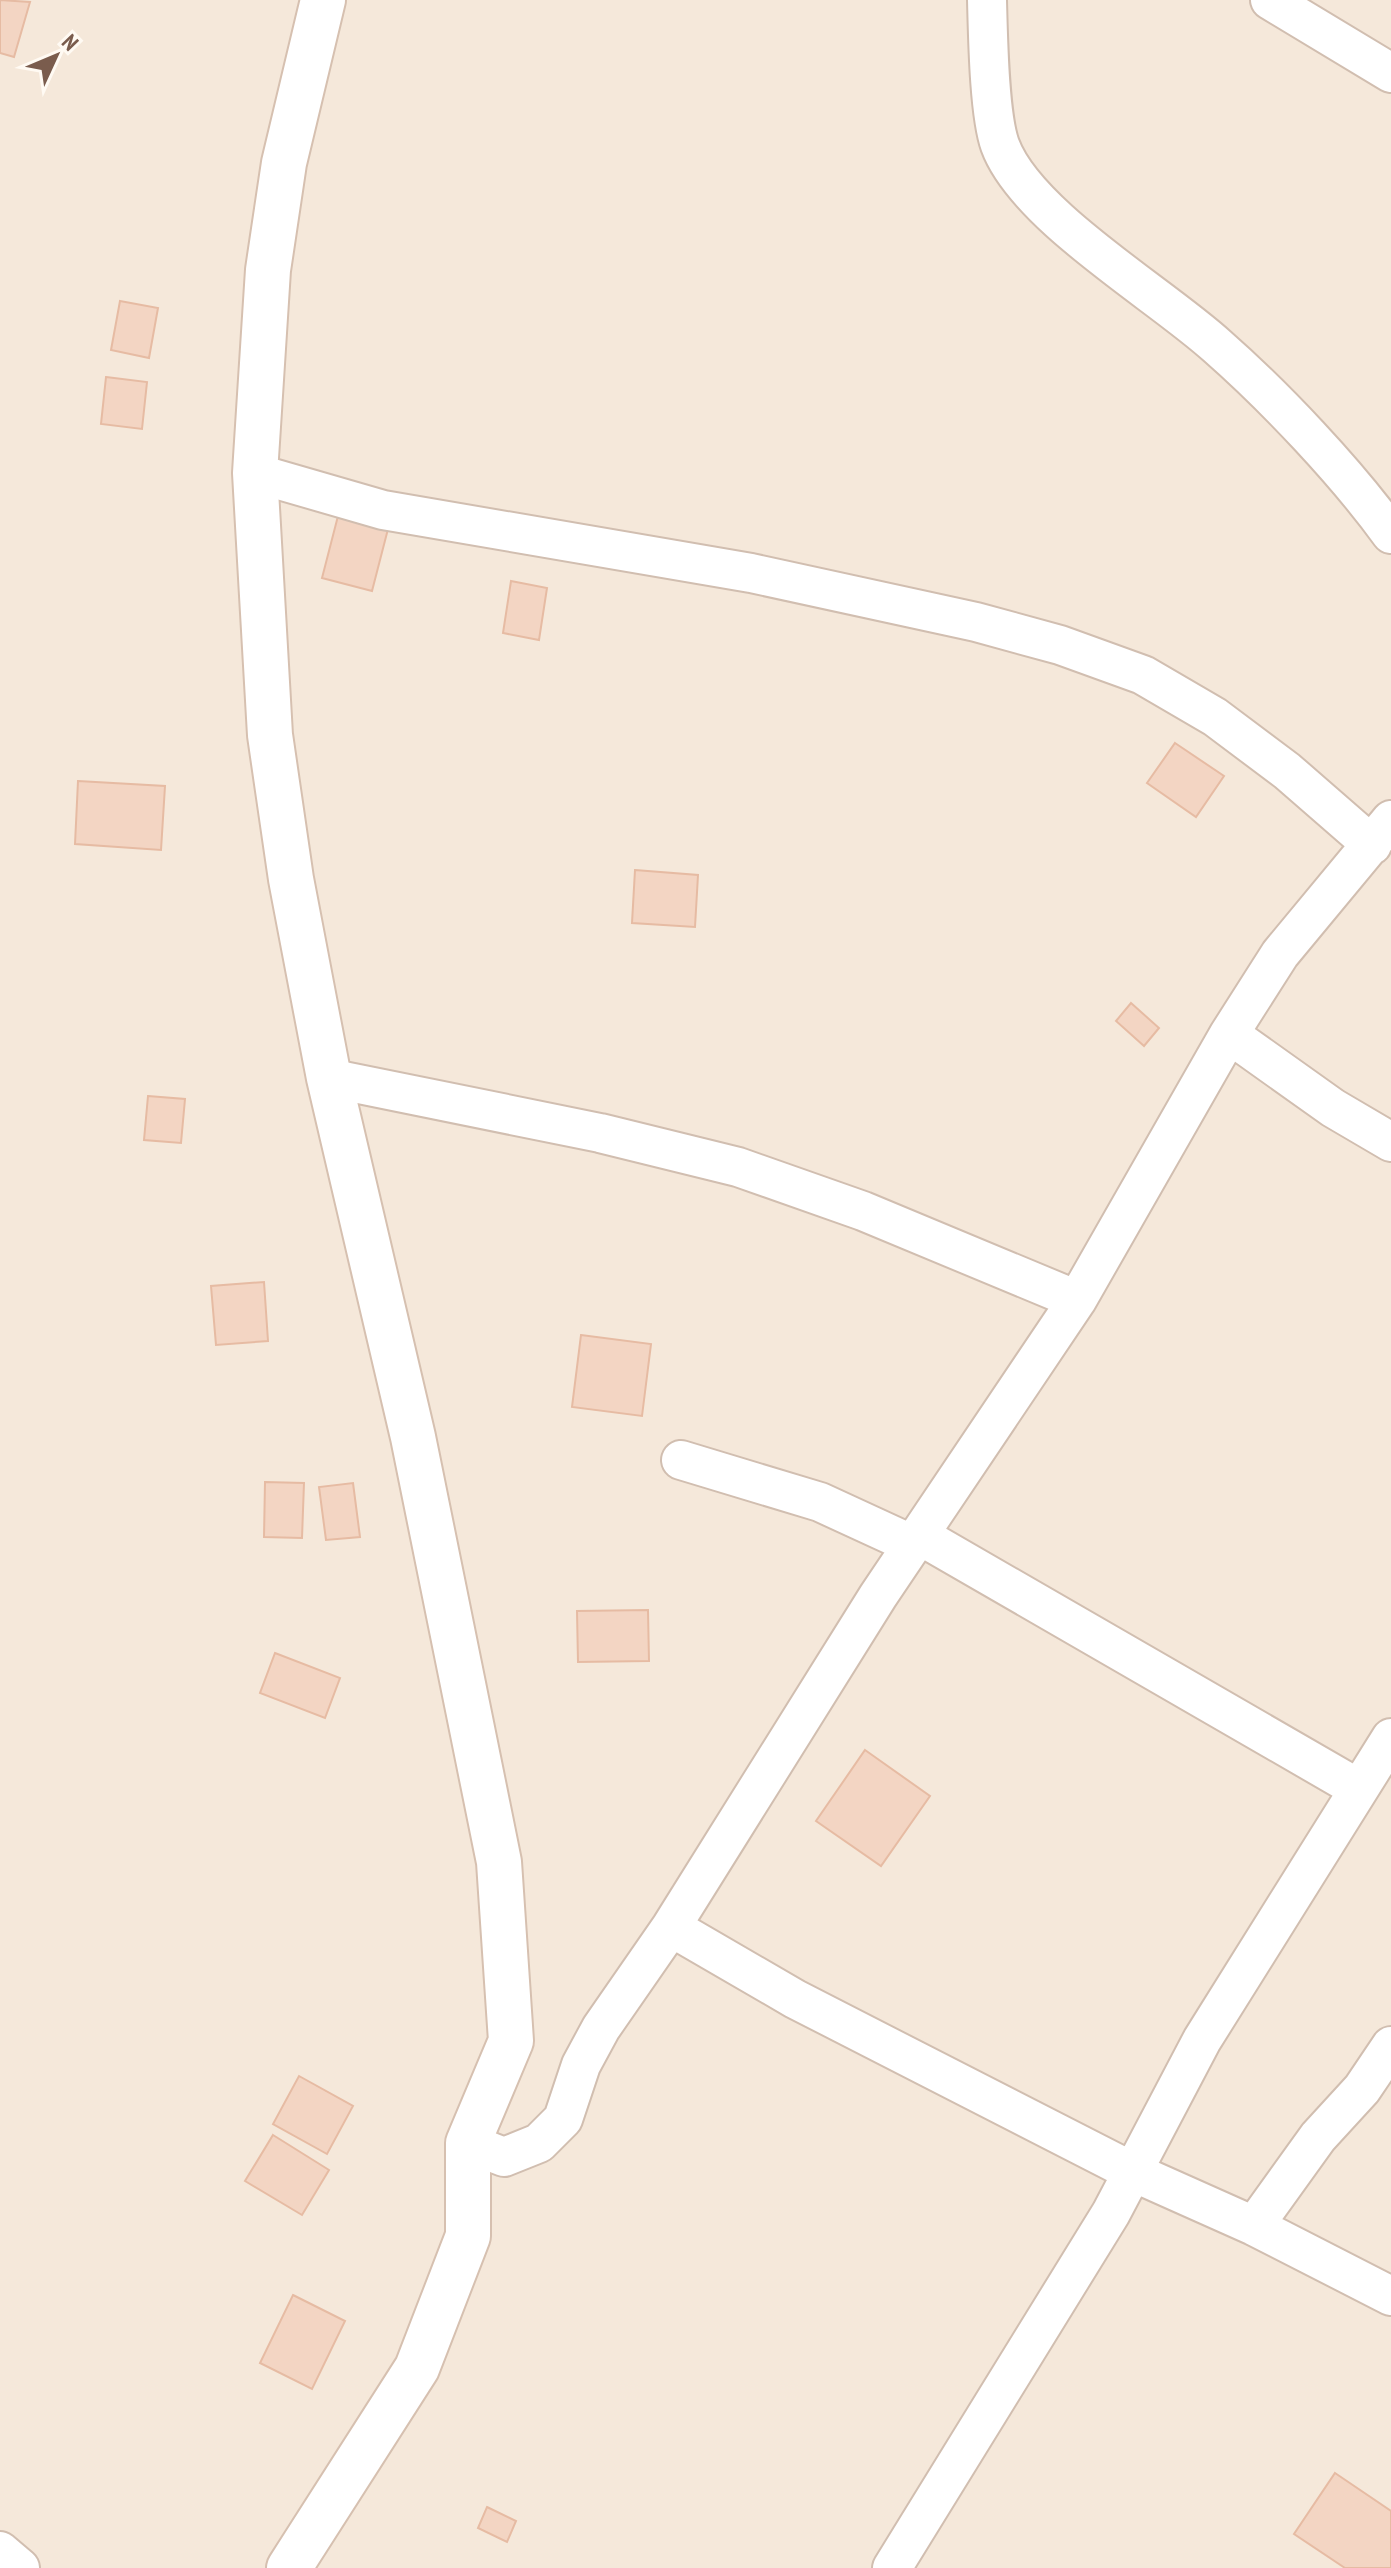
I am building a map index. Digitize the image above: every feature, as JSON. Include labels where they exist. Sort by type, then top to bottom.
[{"type":"main road","points":[[289,2568],[417,2368],[468,2236],[468,2143],[511,2041],[499,1862],[413,1437],[329,1078],[291,879],[270,735],[255,473],[268,270],[284,163],[323,0]]},
{"type":"street","points":[[987,0],[994,118],[1000,146],[1021,182],[1089,246],[1218,347],[1343,475],[1391,534]]},
{"type":"street","points":[[1270,0],[1391,73]]},
{"type":"street","points":[[255,473],[383,510],[751,573],[976,622],[1060,645],[1143,675],[1215,717],[1287,771],[1381,833],[1280,954],[1229,1034],[1077,1300],[919,1535],[671,1927],[601,2028],[581,2065],[563,2119],[539,2143],[504,2157],[468,2143]]},
{"type":"street","points":[[1229,1034],[1333,1108],[1391,1142]]},
{"type":"street","points":[[329,1078],[600,1133],[738,1167],[863,1211],[1077,1300]]},
{"type":"street","points":[[681,1460],[820,1502],[909,1543],[919,1535]]},
{"type":"street","points":[[919,1535],[1359,1789]]},
{"type":"street","points":[[892,2568],[1133,2172],[1202,2040],[1391,1738]]},
{"type":"street","points":[[671,1927],[795,1999],[1133,2172],[1254,2226],[1391,2296]]},
{"type":"street","points":[[1254,2226],[1318,2137],[1362,2089],[1391,2046]]},
{"type":"street","points":[[0,2551],[20,2568]]},
{"type":"shaded area","points":[[0,0],[1391,0],[1391,2568],[0,2568]]},
{"type":"building","points":[[0,0],[30,2],[14,57],[0,53]]},
{"type":"building","points":[[120,301],[158,308],[149,358],[111,350]]},
{"type":"building","points":[[106,377],[147,382],[142,429],[101,424]]},
{"type":"building","points":[[338,516],[388,529],[372,591],[322,578]]},
{"type":"building","points":[[511,581],[547,588],[539,640],[503,633]]},
{"type":"building","points":[[1175,743],[1224,776],[1196,817],[1147,783]]},
{"type":"building","points":[[78,781],[165,786],[161,850],[75,844]]},
{"type":"building","points":[[635,870],[698,875],[695,927],[632,923]]},
{"type":"building","points":[[1131,1003],[1159,1028],[1144,1046],[1116,1021]]},
{"type":"building","points":[[148,1096],[185,1099],[181,1143],[144,1140]]},
{"type":"building","points":[[264,1282],[268,1341],[216,1345],[211,1286]]},
{"type":"building","points":[[581,1335],[651,1344],[642,1416],[572,1407]]},
{"type":"building","points":[[265,1482],[304,1483],[302,1538],[264,1537]]},
{"type":"building","points":[[353,1483],[360,1537],[326,1540],[319,1487]]},
{"type":"building","points":[[648,1610],[649,1661],[578,1662],[577,1611]]},
{"type":"building","points":[[275,1653],[340,1678],[325,1718],[260,1693]]},
{"type":"building","points":[[865,1750],[930,1796],[881,1866],[816,1821]]},
{"type":"building","points":[[299,2076],[353,2106],[327,2154],[273,2124]]},
{"type":"building","points":[[273,2135],[329,2170],[302,2215],[245,2181]]},
{"type":"building","points":[[293,2295],[345,2321],[312,2389],[260,2363]]},
{"type":"building","points":[[1335,2473],[1391,2511],[1391,2568],[1345,2568],[1294,2534]]},
{"type":"building","points":[[487,2507],[516,2521],[507,2542],[478,2528]]}]
